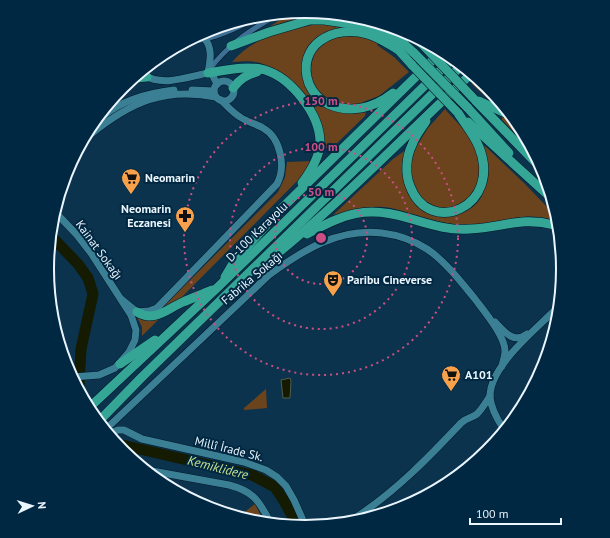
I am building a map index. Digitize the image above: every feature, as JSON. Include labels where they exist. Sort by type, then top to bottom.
[{"type":"highway","points":[[231,46],[258,35],[294,24],[310,20],[324,20],[364,27],[384,38],[397,49]]},
{"type":"highway","points":[[380,29],[458,113],[544,192]]},
{"type":"highway","points":[[397,49],[369,35],[345,31],[333,33],[322,38],[309,56],[307,64],[309,84],[320,99],[336,107],[360,109],[384,100],[411,82]]},
{"type":"highway","points":[[394,34],[467,107],[544,191]]},
{"type":"highway","points":[[429,51],[528,155]]},
{"type":"highway","points":[[136,312],[146,316],[157,315],[218,287],[235,260],[282,209],[437,56]]},
{"type":"highway","name":"D-100 Karayolu","points":[[94,403],[180,324],[449,63]]},
{"type":"highway","points":[[208,72],[245,68],[255,68],[266,71],[286,82],[301,98],[315,120],[320,142],[317,158],[312,168],[282,209]]},
{"type":"highway","name":"D-100 Karayolu","points":[[103,417],[142,376],[457,70]]},
{"type":"highway","points":[[232,92],[240,79],[248,74],[266,71]]},
{"type":"highway","points":[[226,294],[292,243],[334,206],[467,78]]},
{"type":"highway","points":[[475,100],[500,111]]},
{"type":"highway","points":[[432,110],[412,144],[407,165],[407,180],[418,201],[429,209],[442,212],[453,212],[467,206],[476,196],[482,181],[483,166],[479,148],[458,113]]},
{"type":"highway","points":[[292,243],[333,220],[347,215],[364,212],[380,212],[406,217],[437,227],[455,229],[471,229],[512,222],[529,221],[552,224]]},
{"type":"highway","points":[[120,364],[180,324]]},
{"type":"street","points":[[145,76],[158,80],[176,80],[208,72],[231,46],[246,33],[268,21]]},
{"type":"street","points":[[208,72],[210,49],[208,42],[205,39],[235,28]]},
{"type":"street","points":[[208,72],[212,74],[217,84],[217,96]]},
{"type":"street","points":[[217,84],[222,81],[228,82],[232,92],[236,114]]},
{"type":"street","points":[[112,108],[148,94],[190,90],[217,96],[227,100],[232,92]]},
{"type":"street","points":[[96,130],[119,113],[143,102],[178,94],[217,96],[243,119],[264,128],[275,141],[281,164],[280,176],[277,184],[157,308],[149,311],[136,312],[121,299]]},
{"type":"street","name":"Kainat Sokağı","points":[[60,217],[87,248],[121,299]]},
{"type":"street","name":"Fabrika Sokağı","points":[[109,426],[269,275],[311,247],[339,236],[363,232],[404,237],[432,252],[444,263],[482,309],[503,340],[505,351],[502,366]]},
{"type":"street","points":[[78,376],[94,375],[110,371],[120,364],[129,352],[135,340],[136,333],[133,319],[121,299]]},
{"type":"street","name":"Fabrika Sokağı","points":[[482,309],[506,334],[512,337],[522,338],[541,324]]},
{"type":"street","points":[[362,513],[389,494],[435,451],[464,421],[478,413],[490,396],[493,382],[502,366],[516,347],[552,313]]},
{"type":"street","points":[[490,396],[494,412],[501,425]]},
{"type":"street","points":[[114,431],[120,429],[116,419]]},
{"type":"street","name":"Millî İrade Sk.","points":[[120,429],[146,440],[244,462],[266,470],[277,477],[286,486],[303,520]]},
{"type":"street","points":[[158,472],[229,485],[240,489],[258,500],[267,517]]},
{"type":"shaded area","points":[[281,19],[296,19],[269,27]]},
{"type":"shaded area","points":[[318,24],[342,25],[343,28],[327,32],[321,36],[313,46],[302,67],[316,99],[322,106],[334,111],[347,113],[366,112],[365,116],[328,152],[313,110],[306,98],[287,77],[275,69],[257,62],[232,62],[241,53],[260,40],[283,32]]},
{"type":"shaded area","points":[[352,35],[363,37],[378,43],[377,45],[394,57],[409,72],[379,96],[363,102],[363,105],[335,104],[319,93],[313,83],[310,72],[312,62],[315,52],[321,44],[334,36]]},
{"type":"shaded area","points":[[473,83],[490,100],[487,98],[472,84]]},
{"type":"shaded area","points":[[445,109],[466,132],[475,147],[479,159],[480,173],[476,191],[472,196],[457,206],[440,208],[432,206],[418,197],[412,185],[411,168],[414,147],[416,147],[428,128]]},
{"type":"shaded area","points":[[502,117],[505,118],[517,135],[502,120]]},
{"type":"shaded area","points":[[485,146],[548,208],[551,219],[541,217],[520,217],[479,224],[458,225],[384,207],[362,208],[333,215],[393,159],[407,149],[404,170],[405,186],[413,201],[423,209],[433,214],[445,216],[457,215],[467,211],[477,203],[483,193],[485,170],[483,148]]},
{"type":"shaded area","points":[[312,161],[305,173],[176,303],[158,312],[278,192],[285,177],[287,162]]},
{"type":"shaded area","points":[[134,311],[162,316],[142,336],[142,327]]},
{"type":"shaded area","points":[[290,378],[290,398],[283,398],[281,380]]},
{"type":"shaded area","points":[[266,389],[267,408],[244,410],[244,408]]},
{"type":"shaded area","points":[[255,504],[261,516],[256,515],[244,512]]},
{"type":"waterway","name":"Kemiklidere","points":[[56,241],[78,264],[88,278],[93,294],[81,349],[79,379]]},
{"type":"waterway","name":"Kemiklidere","points":[[128,446],[252,475],[275,487],[294,519]]},
{"type":"place","name":"Neomarin","points":[[131,195]]},
{"type":"place","name":"Neomarin Eczanesi","points":[[185,233]]},
{"type":"place","name":"Paribu Cineverse","points":[[333,297]]},
{"type":"place","name":"A101","points":[[451,392]]}]
